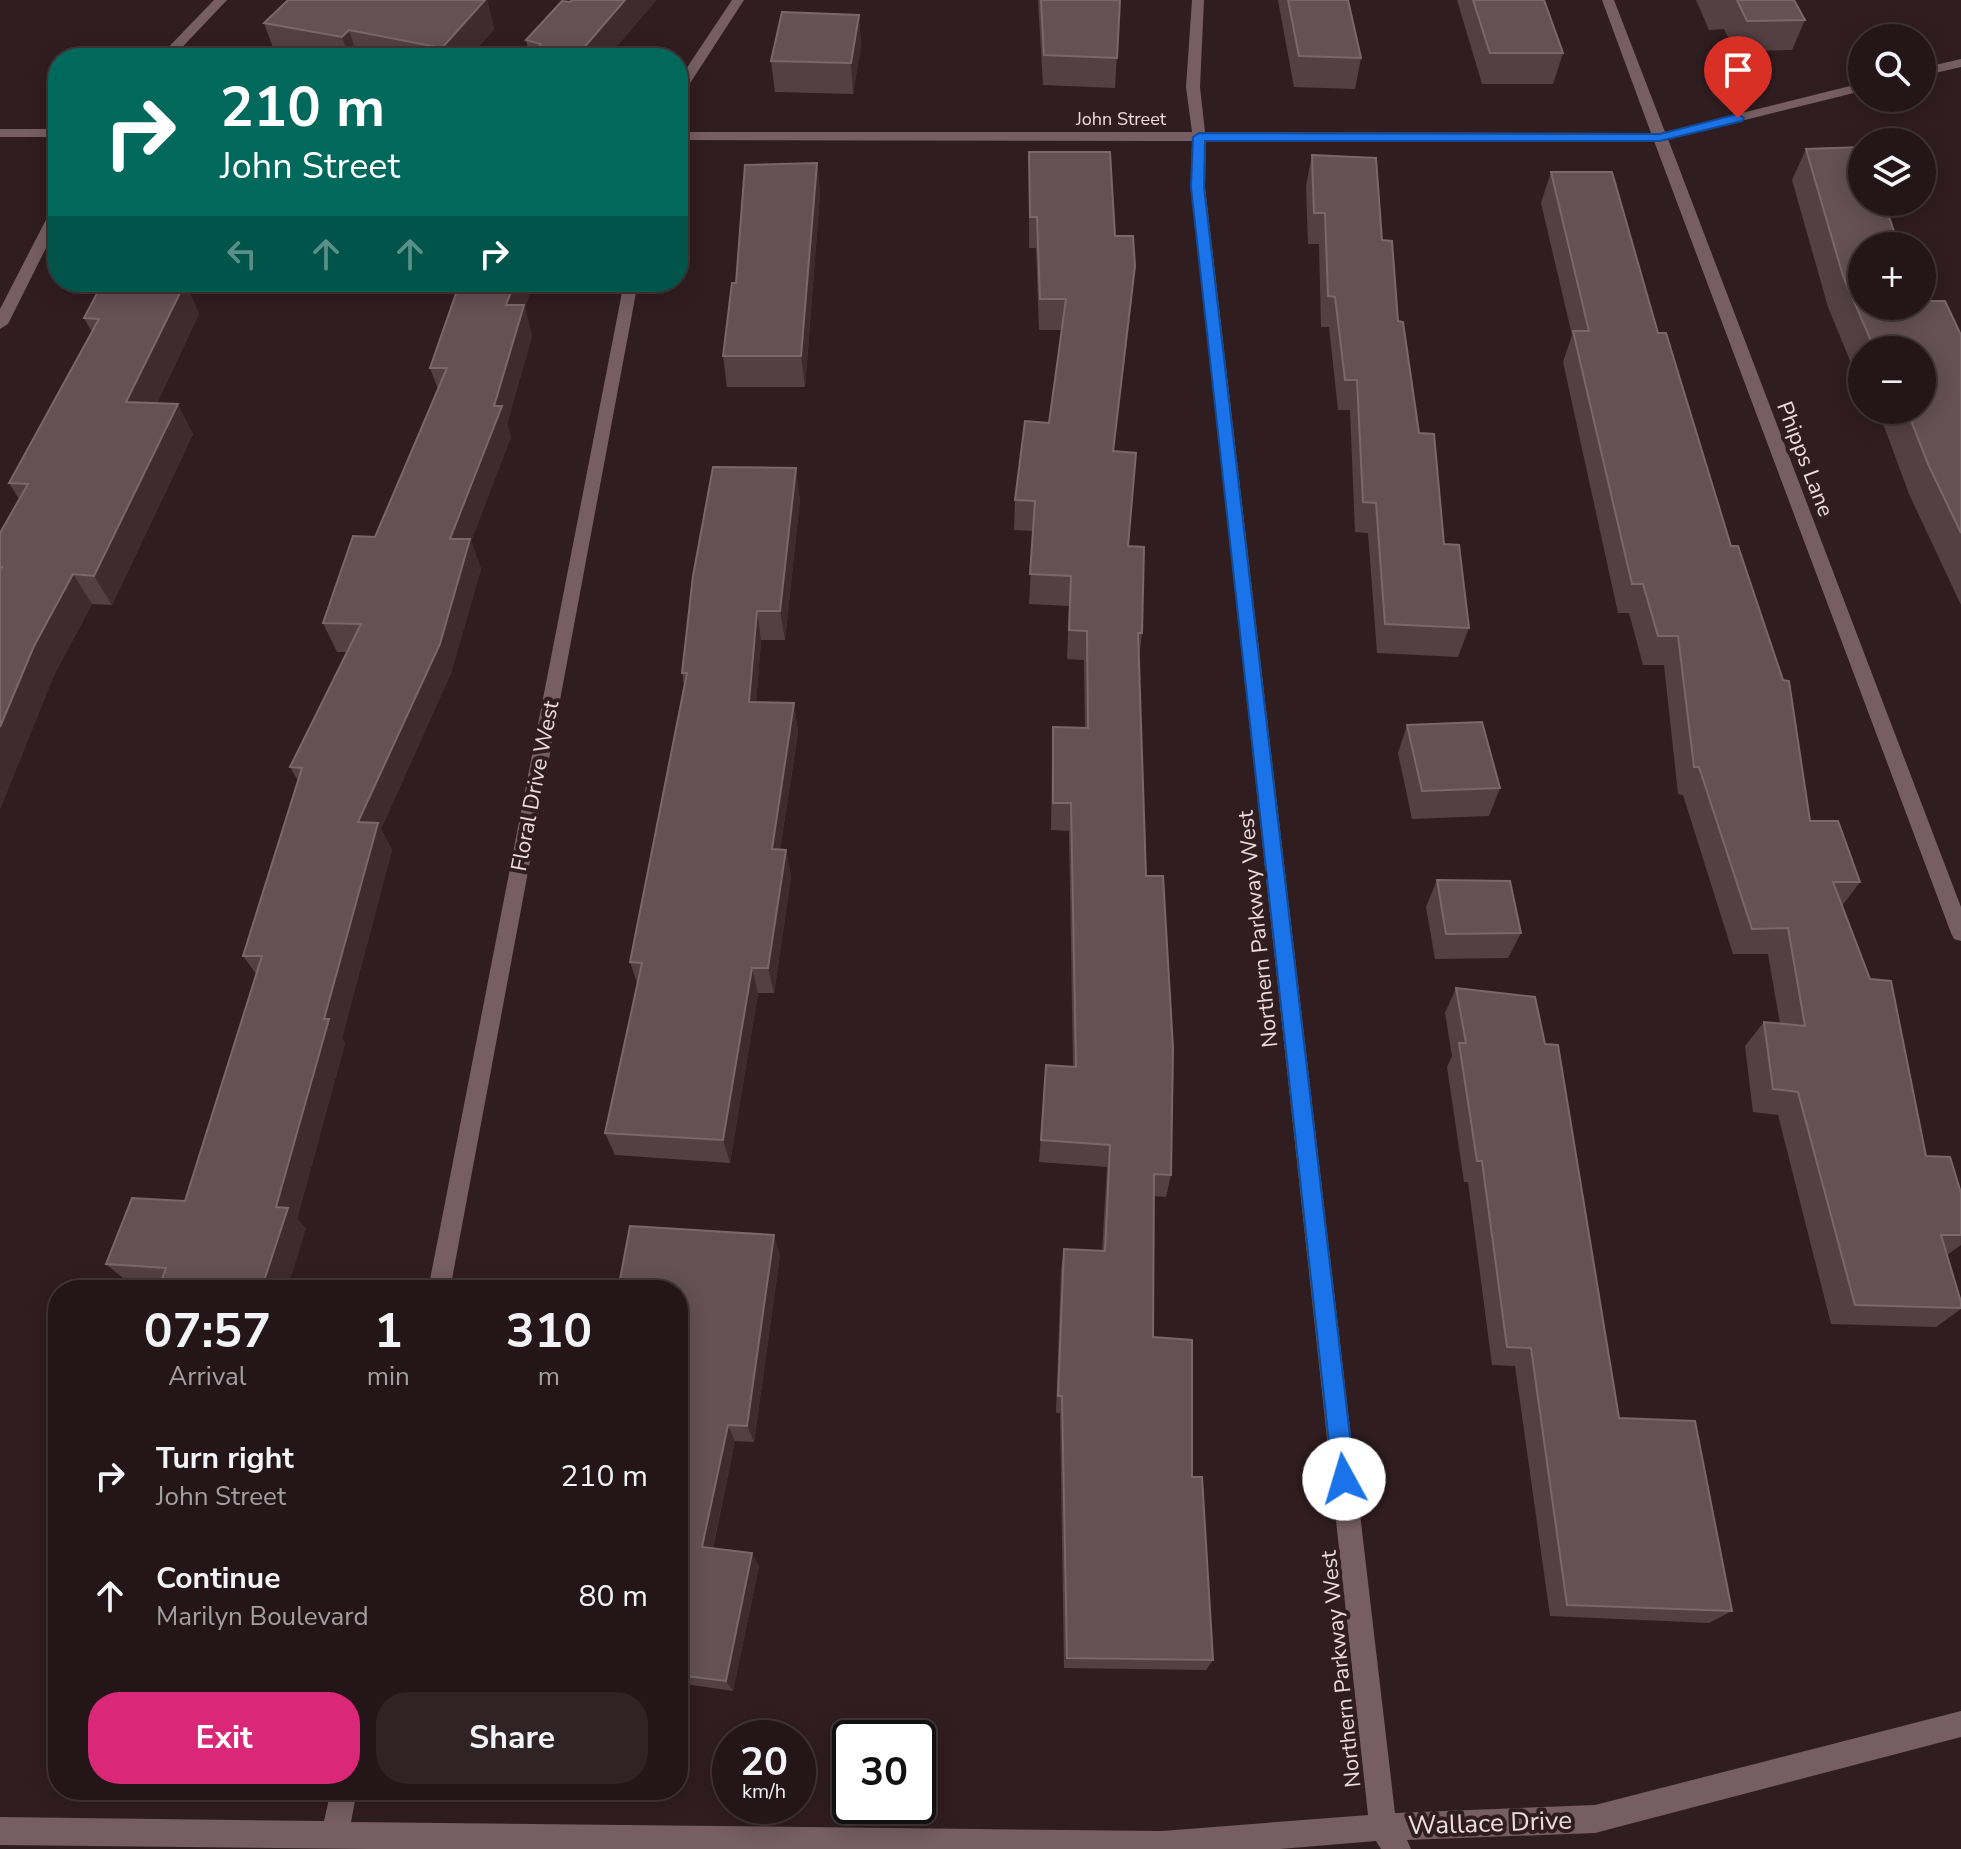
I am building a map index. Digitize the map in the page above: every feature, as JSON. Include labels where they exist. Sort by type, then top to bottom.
[{"type":"street","points":[[175,48],[221,0]]},
{"type":"street","points":[[688,76],[738,0]]},
{"type":"street","name":"Northern Parkway West","points":[[1198,0],[1193,87],[1199,137],[1198,187],[1390,1838]]},
{"type":"street","name":"Phipps Lane","points":[[1608,0],[1961,933]]},
{"type":"street","points":[[1936,69],[1961,63]]},
{"type":"street","name":"John Street","points":[[688,136],[1660,137],[1848,90]]},
{"type":"street","points":[[0,133],[48,133]]},
{"type":"street","points":[[0,324],[48,230]]},
{"type":"street","name":"Floral Drive West","points":[[441,1280],[629,292]]},
{"type":"street","name":"Wallace Drive","points":[[0,1831],[219,1841],[335,1834],[1162,1845],[1390,1838],[1595,1819],[1961,1724]]},
{"type":"street","points":[[335,1834],[342,1800]]},
{"type":"building","points":[[288,0],[485,0],[442,48],[349,30],[342,37],[264,23]]},
{"type":"building","points":[[625,0],[584,48],[538,48],[541,44],[526,40],[562,1]]},
{"type":"building","points":[[1041,0],[1120,0],[1117,58],[1044,55]]},
{"type":"building","points":[[1288,0],[1348,0],[1361,58],[1299,56]]},
{"type":"building","points":[[1473,0],[1544,0],[1563,53],[1490,53]]},
{"type":"building","points":[[1737,0],[1794,0],[1805,20],[1747,21]]},
{"type":"building","points":[[782,12],[859,15],[851,63],[771,61]]},
{"type":"building","points":[[1848,148],[1848,216],[1889,216],[1894,232],[1848,232],[1848,288],[1843,276],[1806,149]]},
{"type":"building","points":[[1029,152],[1110,152],[1115,236],[1133,236],[1135,266],[1113,451],[1136,453],[1128,546],[1144,547],[1142,633],[1138,633],[1146,876],[1163,876],[1173,1048],[1171,1175],[1154,1174],[1153,1337],[1192,1340],[1192,1477],[1202,1477],[1213,1660],[1067,1658],[1062,1396],[1058,1396],[1064,1249],[1105,1251],[1110,1145],[1041,1140],[1046,1065],[1076,1067],[1071,803],[1053,803],[1053,727],[1088,728],[1087,631],[1069,630],[1071,576],[1030,574],[1035,501],[1015,500],[1025,421],[1049,423],[1066,299],[1040,299],[1037,217],[1030,217]]},
{"type":"building","points":[[1312,155],[1376,158],[1382,240],[1392,241],[1398,321],[1403,322],[1419,433],[1434,434],[1444,544],[1459,545],[1469,628],[1385,624],[1376,503],[1363,502],[1357,380],[1345,380],[1335,297],[1328,296],[1325,213],[1314,213]]},
{"type":"building","points":[[817,163],[801,356],[723,356],[732,283],[736,283],[745,165]]},
{"type":"building","points":[[1551,172],[1612,172],[1658,333],[1666,333],[1731,546],[1738,546],[1783,680],[1789,681],[1810,821],[1838,821],[1860,882],[1833,882],[1870,979],[1891,981],[1926,1156],[1950,1157],[1961,1193],[1961,1235],[1941,1235],[1961,1308],[1855,1305],[1798,1092],[1773,1089],[1764,1022],[1805,1026],[1788,928],[1752,929],[1699,767],[1694,767],[1678,636],[1658,636],[1643,584],[1632,584],[1573,331],[1589,331]]},
{"type":"building","points":[[98,292],[181,292],[126,402],[178,404],[94,576],[73,574],[34,646],[0,727],[0,533],[28,484],[9,483],[99,319],[84,318]]},
{"type":"building","points":[[457,292],[511,292],[506,305],[524,305],[494,406],[502,406],[450,539],[470,539],[440,644],[358,822],[378,823],[324,1019],[329,1019],[276,1207],[288,1208],[264,1280],[162,1280],[166,1268],[106,1264],[132,1198],[185,1201],[262,956],[243,956],[302,768],[290,767],[361,624],[323,623],[353,536],[375,537],[447,368],[430,368]]},
{"type":"building","points":[[1936,301],[1945,301],[1961,335],[1961,533],[1912,424],[1936,424],[1936,336],[1869,336],[1862,320],[1936,320]]},
{"type":"building","points":[[713,467],[796,468],[780,611],[757,611],[749,702],[794,703],[772,849],[786,850],[768,968],[752,968],[723,1140],[605,1133],[642,963],[630,962],[687,673],[682,673],[693,576]]},
{"type":"building","points":[[1482,722],[1500,788],[1422,791],[1407,725]]},
{"type":"building","points":[[1437,880],[1510,881],[1521,933],[1446,934]]},
{"type":"building","points":[[1456,988],[1535,997],[1545,1044],[1558,1045],[1619,1418],[1695,1421],[1732,1611],[1567,1605],[1531,1348],[1507,1347],[1482,1161],[1477,1161],[1459,1043],[1466,1043]]},
{"type":"building","points":[[630,1226],[774,1235],[747,1426],[728,1425],[702,1547],[752,1553],[726,1681],[688,1676],[688,1280],[620,1280]]},
{"type":"route","points":[[1344,1479],[1198,187],[1199,137],[1660,137],[1738,118]]}]
